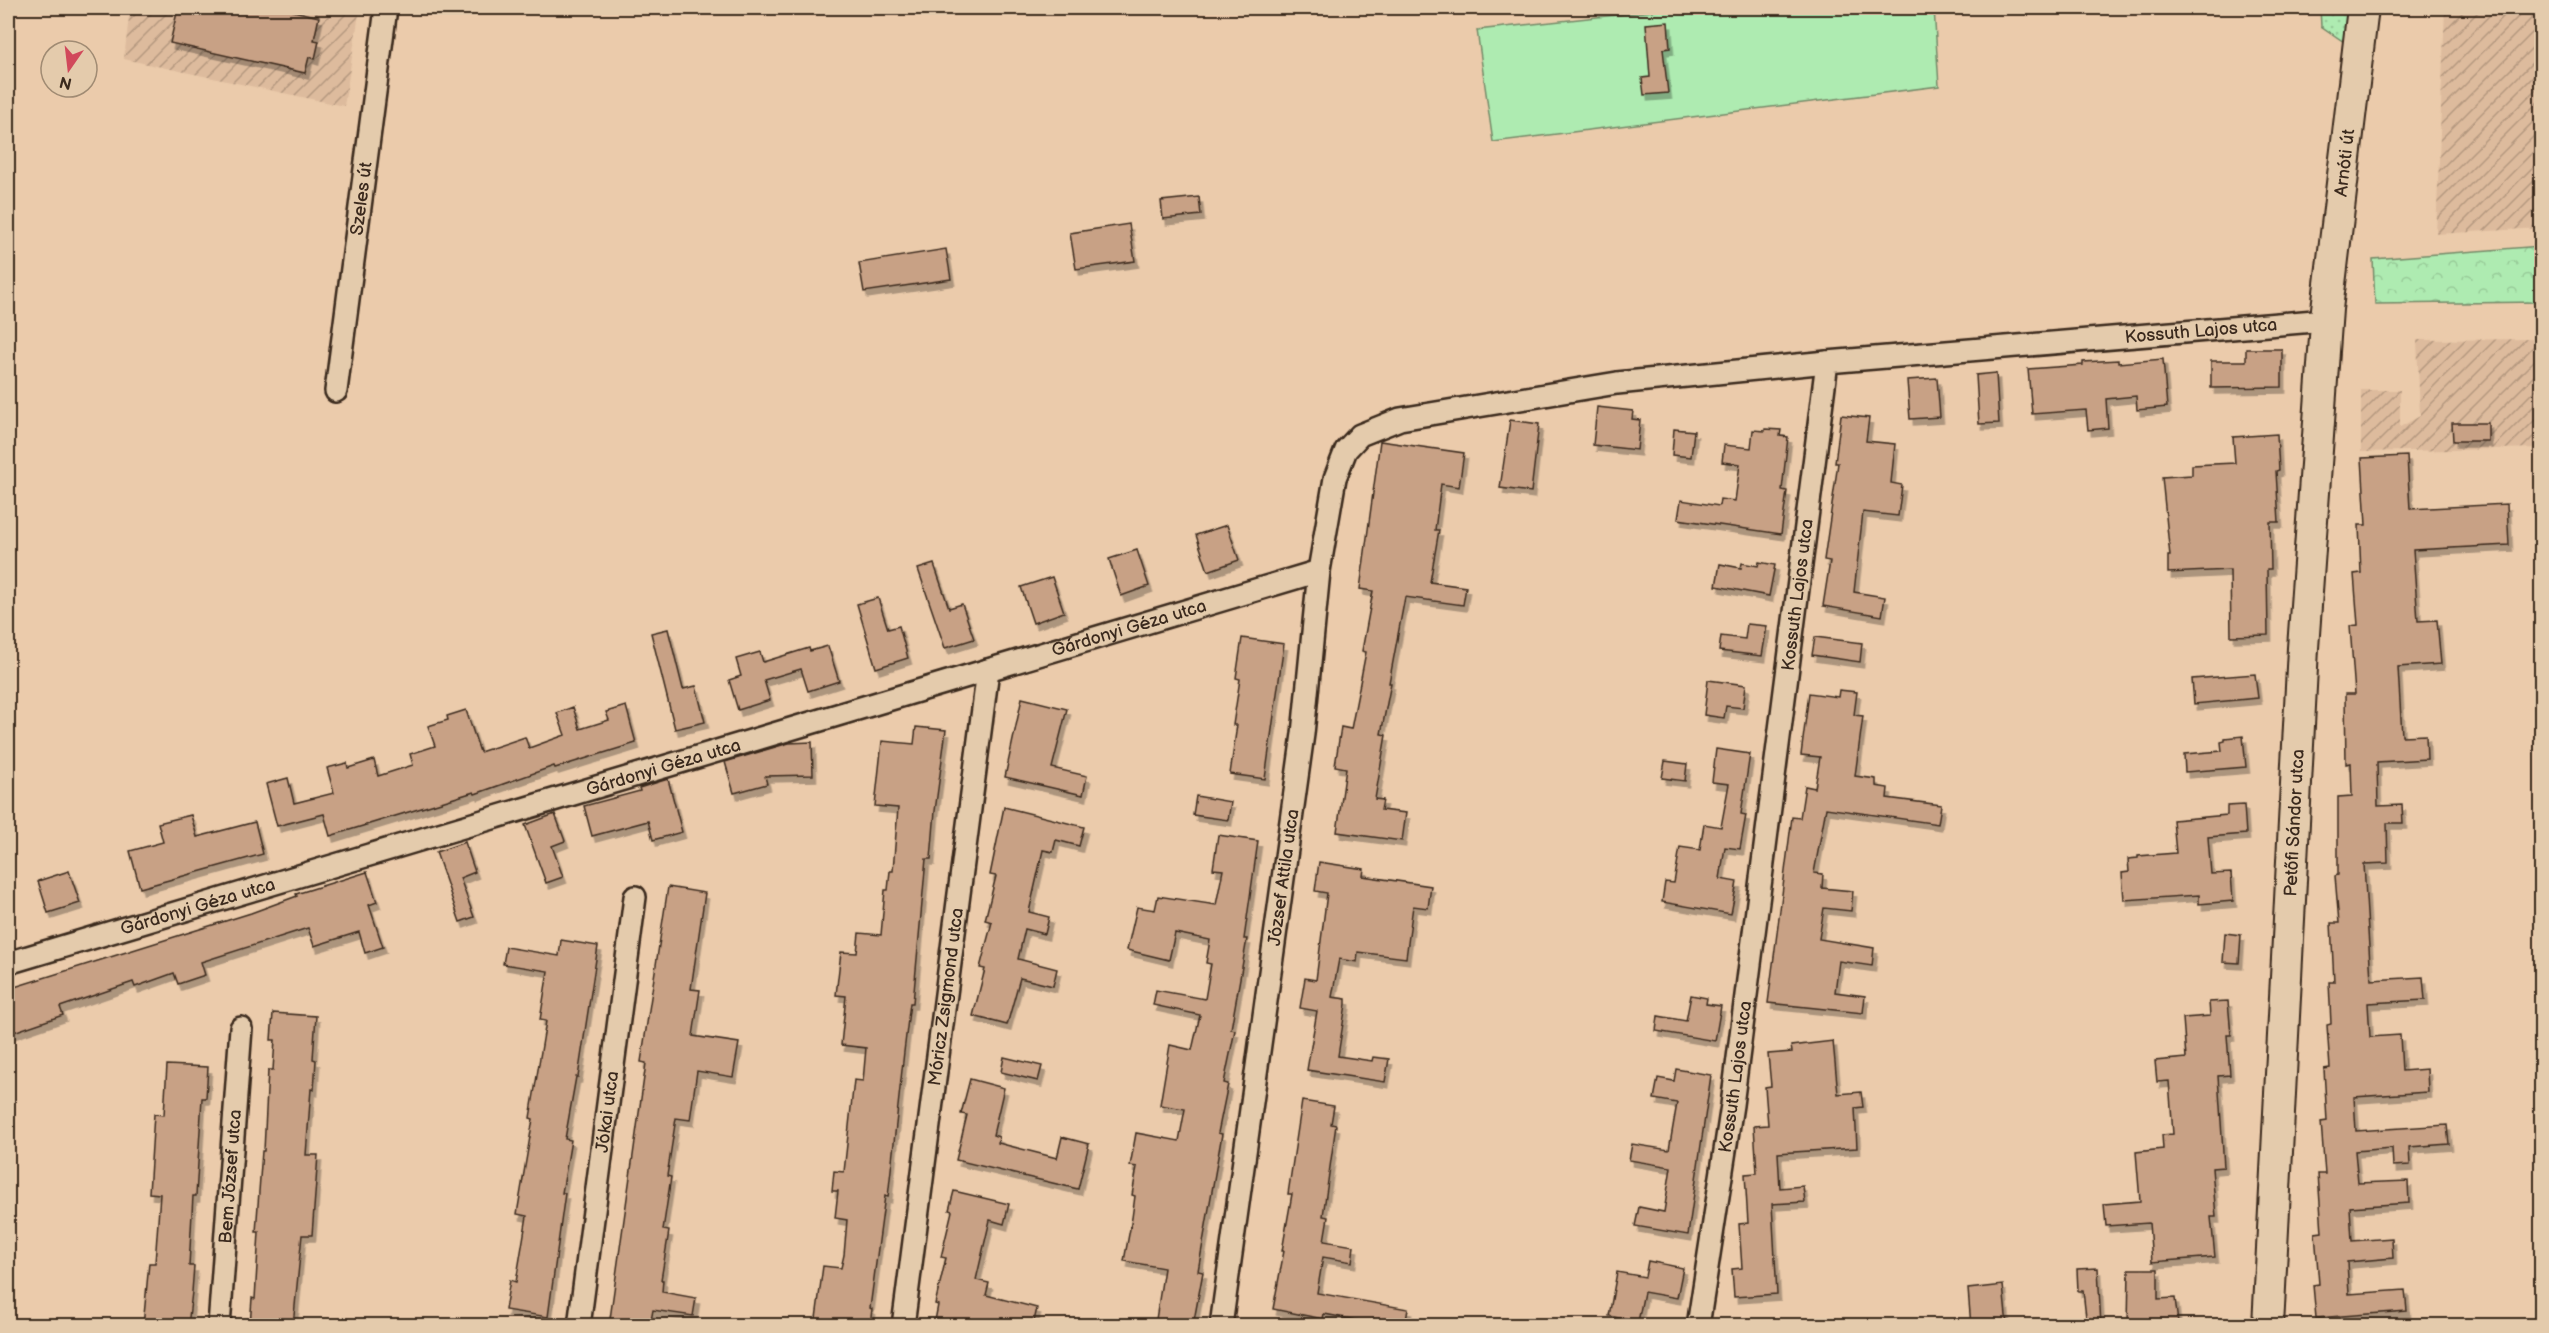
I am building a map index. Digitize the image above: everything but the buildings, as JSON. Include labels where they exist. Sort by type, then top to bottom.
[{"type":"main road","name":"Arnóti út","points":[[2326,320],[2353,76],[2363,8]]},
{"type":"main road","name":"Petőfi Sándor utca","points":[[2268,1326],[2303,648],[2326,320]]},
{"type":"street","name":"Szeles út","points":[[336,391],[386,8]]},
{"type":"street","name":"Kossuth Lajos utca","points":[[1698,1326],[1732,1105],[1827,362],[2326,320]]},
{"type":"street","name":"József Attila utca","points":[[1221,1326],[1303,734],[1319,571],[1335,478],[1346,450],[1360,435],[1400,419],[1617,383],[1827,362]]},
{"type":"street","name":"Gárdonyi Géza utca","points":[[8,963],[1319,571]]},
{"type":"street","name":"Móricz Zsigmond utca","points":[[903,1326],[988,670]]},
{"type":"street","name":"Jókai utca","points":[[579,1326],[635,897]]},
{"type":"street","name":"Bem József utca","points":[[219,1326],[241,1028]]},
{"type":"shaded area","points":[[130,8],[360,8],[344,106],[124,59]]},
{"type":"shaded area","points":[[2445,8],[2541,8],[2541,228],[2436,234]]},
{"type":"shaded area","points":[[2541,339],[2541,448],[2361,452],[2361,390],[2400,390],[2400,427],[2420,416],[2417,340]]},
{"type":"green space","points":[[1680,8],[1934,8],[1939,86],[1493,142],[1477,30]]},
{"type":"green space","points":[[2320,8],[2349,8],[2344,42],[2321,26]]},
{"type":"green space","points":[[2541,246],[2541,302],[2375,304],[2373,259]]}]
